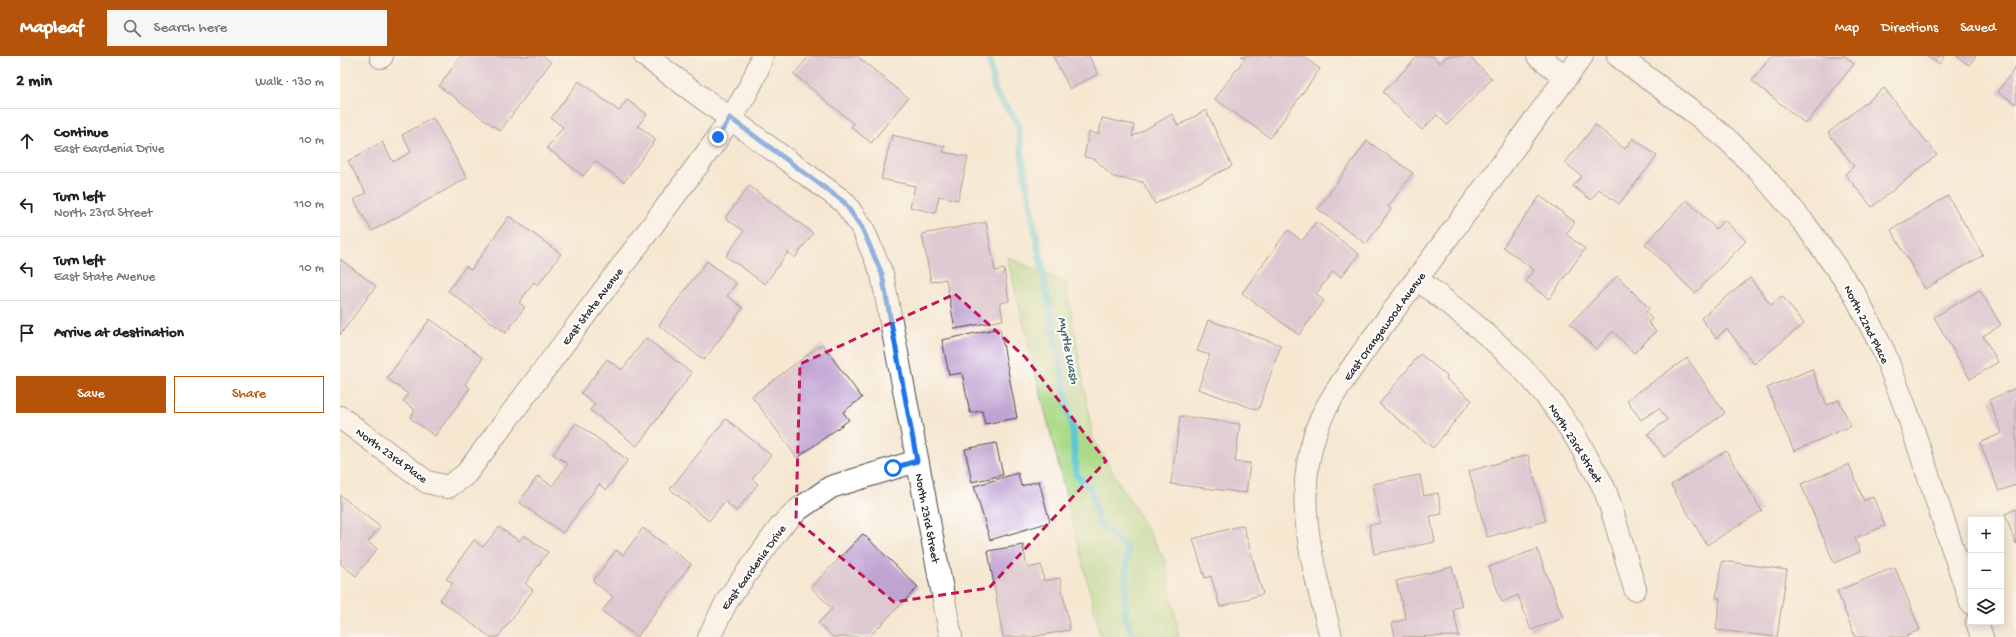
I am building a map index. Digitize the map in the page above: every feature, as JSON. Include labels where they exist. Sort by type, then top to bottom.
[{"type":"street","name":"North 23rd Street","points":[[645,56],[844,202],[862,228],[882,274],[951,637]]},
{"type":"street","name":"East State Avenue","points":[[448,487],[466,474],[710,148],[746,96],[758,72],[762,56]]},
{"type":"street","points":[[1538,56],[1566,77]]},
{"type":"street","name":"East Orangewood Avenue","points":[[1331,637],[1314,570],[1305,516],[1304,476],[1316,430],[1336,391],[1582,56]]},
{"type":"street","name":"North 22nd Place","points":[[1618,56],[1728,140],[1761,173],[1805,224],[1854,293],[1884,352],[1904,404],[1968,594]]},
{"type":"street","name":"North 23rd Street","points":[[1418,280],[1469,318],[1514,359],[1557,409],[1583,450],[1605,492],[1635,589]]},
{"type":"street","name":"North 23rd Place","points":[[340,417],[427,482],[448,487]]},
{"type":"street","name":"East Gardenia Drive","points":[[709,637],[728,599],[781,526],[799,509],[830,487],[917,461]]},
{"type":"street","points":[[1978,625],[1982,637]]},
{"type":"highlighted area","points":[[955,294],[1025,357],[1106,461],[989,588],[894,602],[796,520],[800,364]]},
{"type":"green space","points":[[1007,257],[1066,283],[1093,438],[1165,560],[1179,637],[1101,637]]},
{"type":"building","points":[[461,56],[543,56],[551,62],[500,131],[439,86]]},
{"type":"building","points":[[809,56],[857,56],[908,98],[871,143],[851,127],[854,124],[794,74]]},
{"type":"building","points":[[1053,56],[1089,56],[1098,74],[1070,89]]},
{"type":"building","points":[[1241,56],[1303,56],[1320,69],[1270,138],[1215,99],[1245,58]]},
{"type":"building","points":[[1418,56],[1433,56],[1440,63],[1447,56],[1469,56],[1492,79],[1447,125],[1437,115],[1422,130],[1383,92]]},
{"type":"building","points":[[1771,56],[1845,56],[1854,64],[1806,124],[1752,81]]},
{"type":"building","points":[[1927,56],[1945,56],[1939,64]]},
{"type":"building","points":[[1956,56],[1976,56],[1969,65]]},
{"type":"building","points":[[2016,66],[2016,104],[1998,92]]},
{"type":"building","points":[[579,81],[619,111],[627,100],[647,114],[638,126],[656,139],[624,182],[595,161],[583,176],[547,148],[563,127],[551,118]]},
{"type":"building","points":[[1884,88],[1937,155],[1872,207],[1845,174],[1854,166],[1828,133]]},
{"type":"building","points":[[1206,110],[1232,166],[1155,204],[1143,182],[1113,177],[1095,159],[1084,157],[1089,132],[1099,134],[1102,118],[1134,125],[1132,137],[1172,114],[1178,126]]},
{"type":"building","points":[[433,118],[467,178],[372,231],[354,200],[366,193],[348,161],[382,142],[393,162],[411,152],[402,135]]},
{"type":"building","points":[[1595,125],[1625,149],[1633,138],[1657,156],[1619,204],[1599,189],[1591,200],[1573,186],[1582,176],[1565,163]]},
{"type":"building","points":[[892,135],[945,147],[943,152],[968,157],[958,200],[939,196],[935,213],[910,207],[915,186],[881,179]]},
{"type":"building","points":[[1367,141],[1413,173],[1388,207],[1391,209],[1366,244],[1318,209]]},
{"type":"building","points":[[749,186],[813,233],[795,258],[788,252],[765,284],[726,256],[744,231],[725,218]]},
{"type":"building","points":[[1540,196],[1575,222],[1566,234],[1585,249],[1549,299],[1525,281],[1534,270],[1503,247]]},
{"type":"building","points":[[1948,196],[1983,255],[1925,289],[1891,230]]},
{"type":"building","points":[[1687,200],[1716,229],[1724,220],[1746,241],[1695,293],[1645,244]]},
{"type":"building","points":[[509,216],[561,254],[538,285],[534,282],[519,303],[525,307],[506,333],[448,291],[466,266],[471,270]]},
{"type":"building","points":[[986,222],[995,271],[1004,269],[1009,301],[1000,303],[1003,320],[955,329],[946,279],[931,282],[922,234]]},
{"type":"building","points":[[1316,222],[1359,254],[1341,277],[1333,271],[1316,294],[1324,301],[1299,335],[1242,293],[1288,230],[1302,241]]},
{"type":"building","points":[[340,259],[376,286],[340,335]]},
{"type":"building","points":[[707,261],[736,283],[727,296],[743,308],[704,360],[659,325]]},
{"type":"building","points":[[1617,276],[1649,308],[1646,312],[1652,319],[1648,323],[1656,331],[1634,353],[1613,331],[1596,349],[1570,324]]},
{"type":"building","points":[[1750,278],[1771,305],[1782,296],[1804,324],[1754,364],[1727,329],[1716,338],[1701,318]]},
{"type":"building","points":[[1980,290],[2001,325],[1983,336],[1998,362],[1970,379],[1934,317]]},
{"type":"building","points":[[430,319],[483,358],[465,384],[470,388],[435,436],[410,418],[415,410],[403,401],[408,394],[387,378]]},
{"type":"building","points":[[1208,320],[1281,345],[1258,410],[1198,389],[1210,355],[1197,351]]},
{"type":"building","points":[[1000,328],[1017,418],[985,424],[982,411],[970,413],[962,373],[949,375],[942,340]]},
{"type":"building","points":[[646,338],[692,373],[637,446],[590,410],[595,404],[581,393],[607,359],[622,370]]},
{"type":"building","points":[[822,344],[862,398],[843,412],[849,420],[797,458],[752,396]]},
{"type":"building","points":[[1420,354],[1447,376],[1446,379],[1472,400],[1433,448],[1379,404]]},
{"type":"building","points":[[1687,358],[1725,413],[1664,457],[1648,434],[1667,420],[1659,408],[1641,420],[1627,400]]},
{"type":"building","points":[[1812,369],[1827,405],[1839,400],[1851,426],[1794,451],[1767,388]]},
{"type":"building","points":[[2016,388],[2016,485],[1999,491],[1980,443],[2002,433],[1989,400]]},
{"type":"building","points":[[1180,416],[1240,424],[1235,462],[1250,463],[1246,493],[1171,484]]},
{"type":"building","points":[[726,419],[771,455],[752,479],[758,484],[736,511],[725,501],[709,521],[670,489]]},
{"type":"building","points":[[576,423],[628,460],[606,490],[599,484],[563,533],[519,502],[538,476],[552,486],[568,464],[553,454]]},
{"type":"building","points":[[996,443],[1003,475],[972,482],[965,449]]},
{"type":"building","points":[[1726,451],[1762,511],[1707,545],[1671,485]]},
{"type":"building","points":[[1528,455],[1546,521],[1487,537],[1469,471]]},
{"type":"building","points":[[1849,464],[1864,501],[1873,497],[1885,526],[1855,538],[1860,552],[1834,563],[1801,484]]},
{"type":"building","points":[[1018,473],[1021,486],[1039,481],[1050,522],[990,540],[974,486]]},
{"type":"building","points":[[1420,475],[1424,496],[1438,493],[1442,514],[1430,516],[1435,542],[1374,554],[1369,525],[1380,523],[1373,484]]},
{"type":"building","points":[[340,495],[380,527],[368,542],[377,549],[356,576],[340,563]]},
{"type":"building","points":[[2016,509],[2016,544],[2005,514]]},
{"type":"building","points":[[1243,525],[1263,594],[1220,607],[1211,576],[1205,578],[1193,539]]},
{"type":"building","points":[[499,527],[519,541],[524,535],[548,552],[525,584],[533,590],[498,637],[490,637],[440,600],[453,583],[446,579],[474,540],[483,547]]},
{"type":"building","points":[[643,528],[691,564],[637,637],[602,611],[613,597],[593,581],[616,550],[623,555]]},
{"type":"building","points":[[863,534],[918,587],[869,637],[833,637],[818,623],[832,609],[811,587]]},
{"type":"building","points":[[1023,545],[1027,568],[1041,565],[1044,581],[1060,578],[1070,630],[1032,637],[1003,637],[988,551]]},
{"type":"building","points":[[1537,549],[1563,618],[1531,630],[1518,595],[1502,602],[1489,567]]},
{"type":"building","points":[[1722,561],[1787,570],[1777,637],[1716,630],[1720,598],[1716,598]]},
{"type":"building","points":[[1452,567],[1462,606],[1453,609],[1459,636],[1395,637],[1392,623],[1406,619],[1396,581]]},
{"type":"building","points":[[1895,567],[1920,630],[1907,635],[1908,637],[1855,637],[1837,591]]},
{"type":"waterway","name":"Myrtle Wash","points":[[989,56],[995,92],[1018,123],[1025,176],[1073,433],[1076,475],[1090,488],[1099,523],[1127,549],[1125,617],[1133,637]]},
{"type":"route","points":[[718,137],[730,118],[844,202],[862,228],[882,274],[917,461],[893,468]]}]
